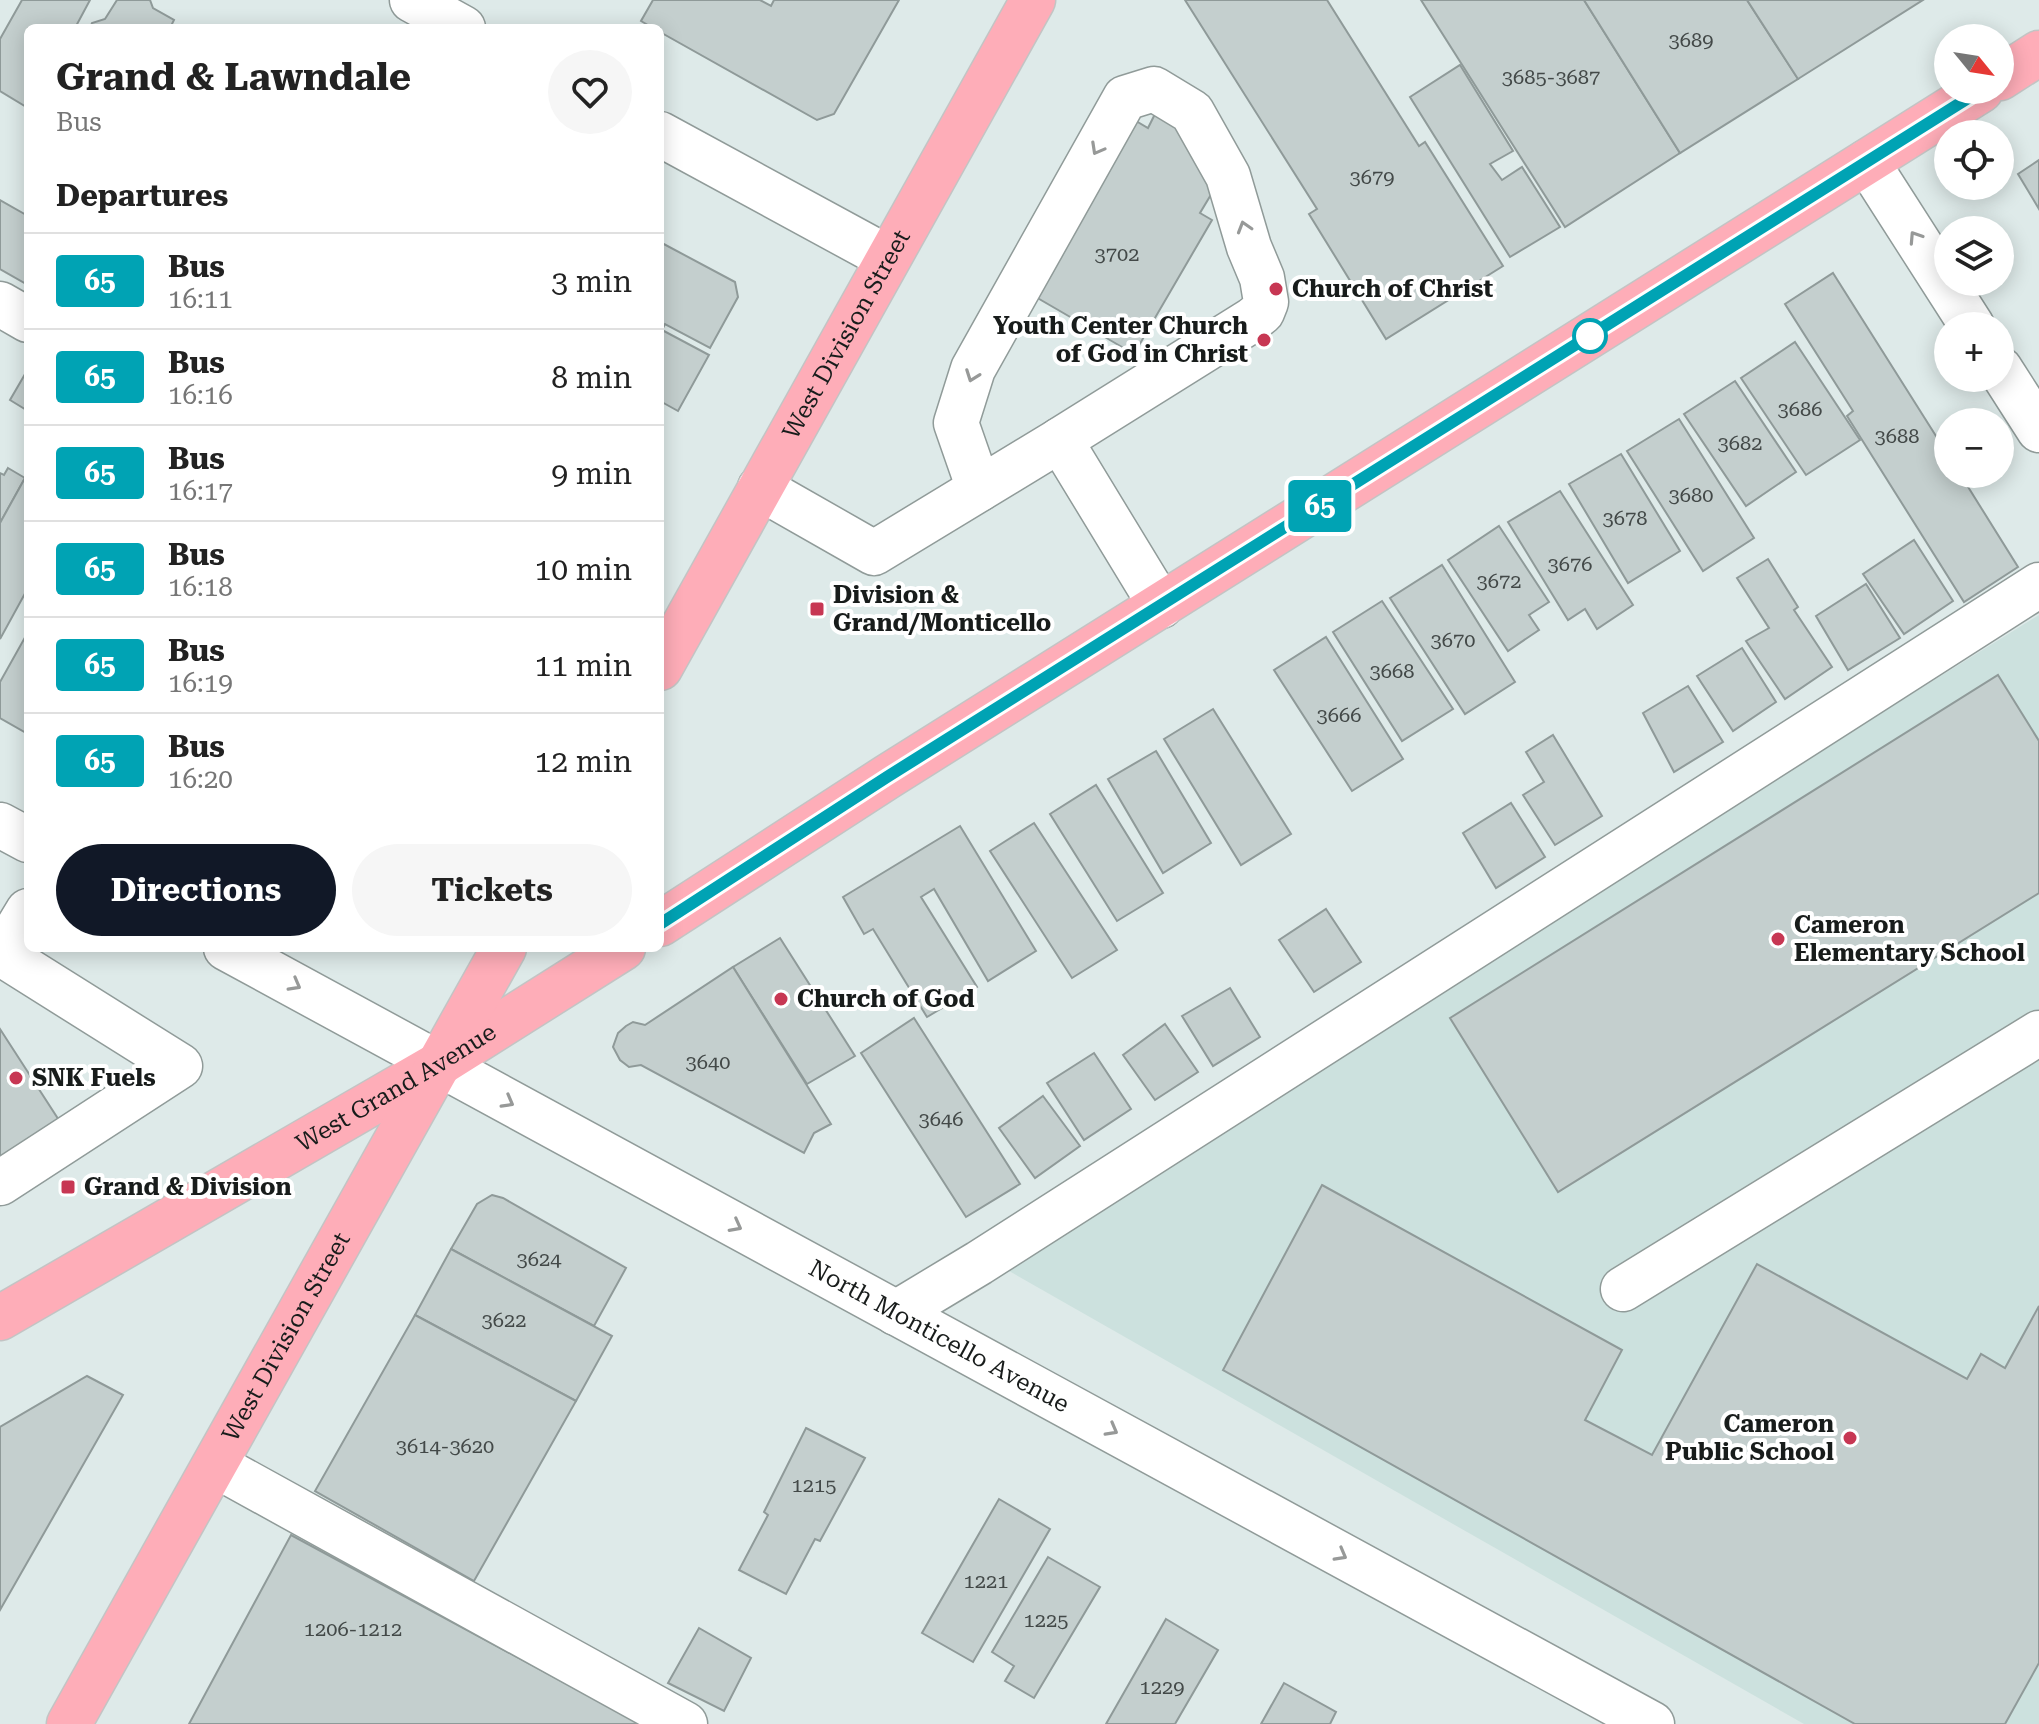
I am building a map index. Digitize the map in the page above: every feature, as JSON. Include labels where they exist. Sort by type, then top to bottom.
[{"type":"main road","name":"West Division Street","points":[[664,661],[1033,0]]},
{"type":"main road","points":[[2014,69],[2039,53]]},
{"type":"main road","points":[[664,921],[887,777],[1959,104]]},
{"type":"main road","name":"West Division Street","points":[[69,1724],[502,952]]},
{"type":"main road","name":"West Grand Avenue","points":[[0,1318],[439,1064],[617,952]]},
{"type":"street","points":[[412,0],[456,24]]},
{"type":"street","points":[[472,24],[486,0]]},
{"type":"street","points":[[760,488],[874,553],[1060,440],[1262,312],[1266,302],[1262,278],[1249,247],[1228,176],[1192,112],[1154,89],[1125,98],[973,369],[956,423],[979,489]]},
{"type":"street","points":[[664,136],[888,258]]},
{"type":"street","points":[[1867,162],[1963,312]]},
{"type":"street","points":[[0,304],[24,318]]},
{"type":"street","points":[[2014,391],[2039,430]]},
{"type":"street","points":[[1060,440],[1161,606]]},
{"type":"street","points":[[896,1313],[979,1263],[2039,585]]},
{"type":"street","points":[[0,1183],[180,1066],[1,956],[24,918]]},
{"type":"street","name":"North Monticello Avenue","points":[[233,952],[1652,1724]]},
{"type":"street","points":[[1623,1289],[2039,1033]]},
{"type":"street","points":[[215,1465],[685,1724]]},
{"type":"shaded area","name":"Cameron Elementary School","points":[[2039,615],[2039,1724],[1804,1724],[995,1263]]},
{"type":"building","points":[[22,0],[90,0],[77,24],[24,24],[24,106],[0,91],[0,39]]},
{"type":"building","points":[[117,0],[150,0],[153,8],[174,20],[172,24],[92,24],[105,19]]},
{"type":"building","points":[[653,0],[760,0],[771,6],[774,0],[899,0],[834,114],[817,120],[664,34],[664,24],[641,21]]},
{"type":"building","points":[[1185,0],[1327,0],[1419,146],[1425,142],[1503,266],[1386,339],[1309,214],[1317,209]]},
{"type":"building","points":[[1421,0],[1584,0],[1680,153],[1565,227]]},
{"type":"building","points":[[1584,0],[1747,0],[1798,79],[1680,153]]},
{"type":"building","points":[[1747,0],[1923,0],[1798,79]]},
{"type":"building","points":[[1460,65],[1513,151],[1490,164],[1502,180],[1522,167],[1560,227],[1510,257],[1410,97]]},
{"type":"building","points":[[1157,110],[1203,138],[1224,173],[1200,213],[1212,220],[1134,354],[1022,289],[1136,121],[1148,128]]},
{"type":"building","points":[[2039,160],[2039,209],[2018,174]]},
{"type":"building","points":[[0,200],[24,214],[24,283],[0,269]]},
{"type":"building","points":[[664,244],[735,282],[738,297],[710,348],[665,324]]},
{"type":"building","points":[[1833,273],[1934,433],[1934,488],[1969,488],[2018,567],[1964,602],[1847,416],[1853,411],[1785,304]]},
{"type":"building","points":[[664,331],[709,355],[678,411],[664,403]]},
{"type":"building","points":[[1795,342],[1860,440],[1806,475],[1741,378]]},
{"type":"building","points":[[24,376],[24,409],[10,400]]},
{"type":"building","points":[[1735,381],[1796,472],[1746,506],[1684,414]]},
{"type":"building","points":[[1679,419],[1754,538],[1703,571],[1627,451]]},
{"type":"building","points":[[1621,454],[1680,551],[1628,583],[1569,484]]},
{"type":"building","points":[[8,468],[24,480],[0,523],[0,473],[4,475]]},
{"type":"building","points":[[24,480],[24,595],[0,639],[0,523]]},
{"type":"building","points":[[1560,491],[1633,605],[1597,629],[1585,609],[1568,620],[1508,522]]},
{"type":"building","points":[[1499,526],[1549,602],[1529,615],[1539,630],[1508,651],[1448,560]]},
{"type":"building","points":[[1914,540],[1953,601],[1904,634],[1863,574]]},
{"type":"building","points":[[1768,559],[1798,607],[1794,610],[1832,667],[1785,699],[1746,641],[1769,628],[1737,578]]},
{"type":"building","points":[[1442,565],[1515,682],[1465,714],[1390,598]]},
{"type":"building","points":[[1866,584],[1900,638],[1848,670],[1816,616]]},
{"type":"building","points":[[1382,601],[1453,709],[1402,741],[1333,632]]},
{"type":"building","points":[[1326,637],[1403,759],[1352,791],[1274,670]]},
{"type":"building","points":[[24,639],[24,732],[0,718],[0,682]]},
{"type":"building","points":[[1742,648],[1776,702],[1733,731],[1697,676]]},
{"type":"building","points":[[1998,675],[2039,741],[2039,893],[1558,1192],[1450,1018]]},
{"type":"building","points":[[1688,686],[1723,742],[1674,772],[1643,713]]},
{"type":"building","points":[[1213,709],[1291,834],[1241,865],[1164,739]]},
{"type":"building","points":[[1553,735],[1602,816],[1555,845],[1523,795],[1544,782],[1526,752]]},
{"type":"building","points":[[1156,751],[1211,843],[1163,873],[1108,779]]},
{"type":"building","points":[[1096,785],[1163,893],[1117,921],[1050,814]]},
{"type":"building","points":[[1511,803],[1545,857],[1496,888],[1463,833]]},
{"type":"building","points":[[1034,823],[1117,950],[1072,978],[990,851]]},
{"type":"building","points":[[960,826],[1036,951],[988,981],[934,889],[921,897],[977,987],[927,1017],[873,929],[864,934],[843,897]]},
{"type":"building","points":[[1326,909],[1361,962],[1314,992],[1279,940]]},
{"type":"building","points":[[780,938],[855,1056],[807,1084],[733,967]]},
{"type":"building","points":[[733,967],[831,1124],[814,1133],[804,1153],[641,1065],[629,1067],[620,1060],[613,1047],[618,1033],[626,1026],[633,1022],[645,1025]]},
{"type":"building","points":[[1230,988],[1260,1037],[1213,1066],[1182,1016]]},
{"type":"building","points":[[914,1018],[1020,1184],[966,1217],[861,1053]]},
{"type":"building","points":[[1165,1024],[1198,1072],[1155,1100],[1123,1055]]},
{"type":"building","name":"SNK Fuels","points":[[0,1029],[64,1128],[0,1168]]},
{"type":"building","points":[[1094,1053],[1131,1109],[1084,1140],[1047,1083]]},
{"type":"building","points":[[1043,1096],[1080,1146],[1035,1178],[999,1128]]},
{"type":"building","name":"Cameron Public School","points":[[1322,1185],[1622,1350],[1585,1420],[1652,1455],[1757,1264],[1967,1379],[1981,1354],[2005,1368],[2039,1306],[2039,1663],[2005,1724],[1855,1724],[1223,1370]]},
{"type":"building","points":[[492,1195],[503,1198],[626,1268],[594,1326],[451,1249],[477,1204]]},
{"type":"building","points":[[451,1249],[612,1336],[576,1401],[415,1315]]},
{"type":"building","points":[[415,1315],[576,1401],[474,1581],[315,1491]]},
{"type":"building","points":[[87,1376],[123,1395],[0,1610],[0,1427]]},
{"type":"building","points":[[806,1428],[865,1458],[820,1541],[815,1539],[786,1594],[739,1570],[768,1515],[764,1512]]},
{"type":"building","points":[[999,1499],[1050,1529],[973,1662],[922,1633]]},
{"type":"building","points":[[291,1535],[641,1724],[189,1724]]},
{"type":"building","points":[[1048,1557],[1100,1587],[1034,1698],[1005,1681],[1014,1666],[992,1652]]},
{"type":"building","points":[[1166,1619],[1218,1650],[1175,1724],[1106,1724]]},
{"type":"building","points":[[699,1628],[751,1658],[724,1711],[668,1683]]},
{"type":"building","points":[[1284,1683],[1336,1712],[1330,1724],[1261,1724]]},
{"type":"bus line","name":"65","points":[[664,921],[887,777],[1959,104]]},
{"type":"place","name":"Church of Christ","points":[[1276,289]]},
{"type":"place","name":"Youth Center Church of God in Christ","points":[[1264,340]]},
{"type":"place","name":"Division & Grand/Monticello","points":[[817,609]]},
{"type":"place","name":"Cameron Elementary School","points":[[1778,939]]},
{"type":"place","name":"Church of God","points":[[781,999]]},
{"type":"place","name":"SNK Fuels","points":[[16,1078]]},
{"type":"place","name":"Grand & Division","points":[[68,1187]]},
{"type":"place","name":"Cameron Public School","points":[[1850,1438]]}]
